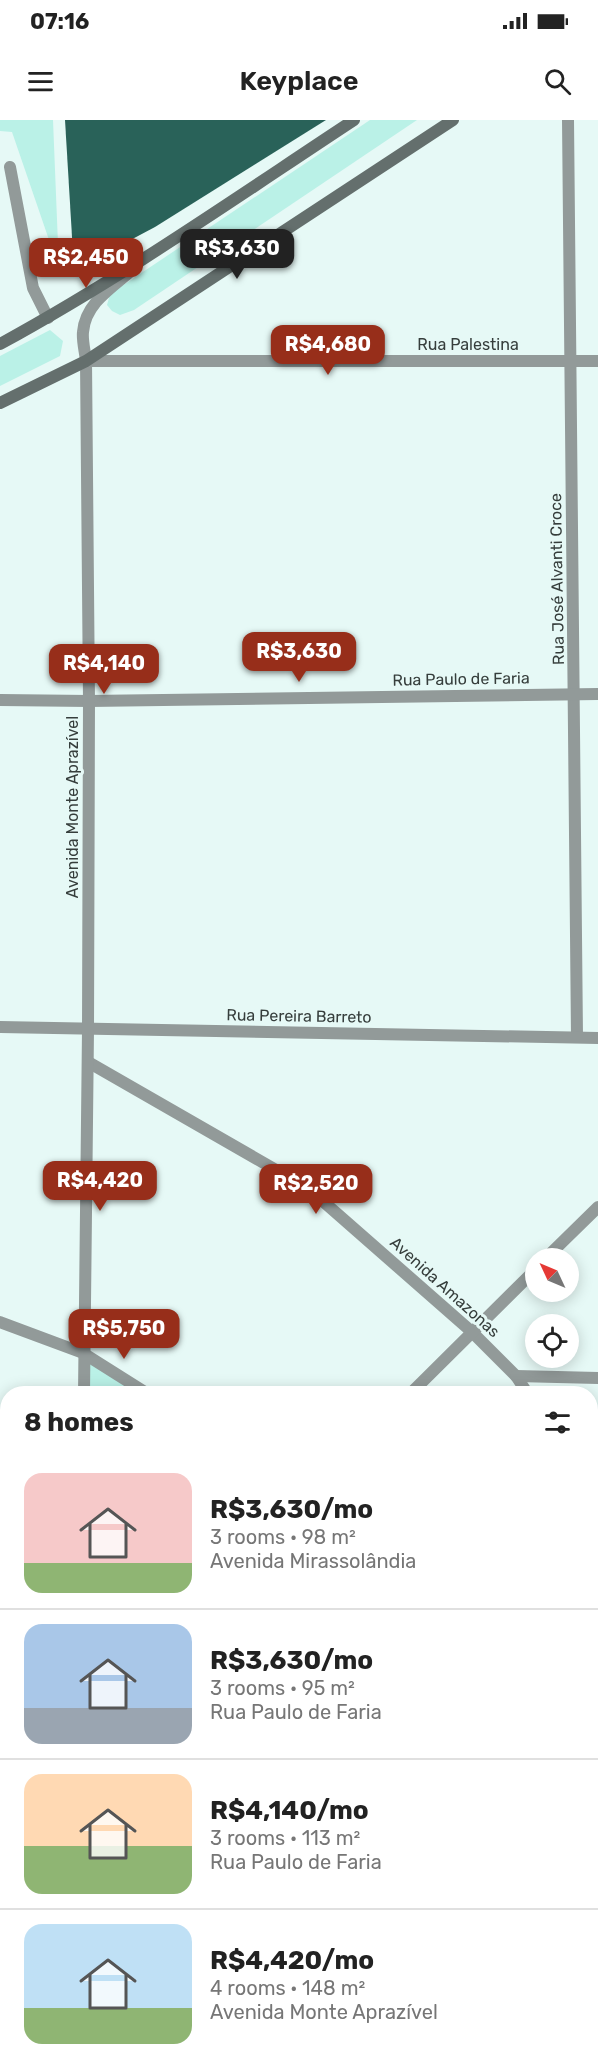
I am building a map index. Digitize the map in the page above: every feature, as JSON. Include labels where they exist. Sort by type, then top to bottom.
[{"type":"main road","points":[[0,344],[48,318],[155,251],[354,120]]},
{"type":"main road","points":[[0,403],[86,361],[453,120]]},
{"type":"street","name":"Rua José Alvanti Croce","points":[[568,120],[577,1037]]},
{"type":"street","points":[[10,167],[33,288],[48,318]]},
{"type":"street","name":"Avenida Monte Aprazível","points":[[84,1386],[89,701],[86,361],[83,334],[85,320],[98,298],[155,251]]},
{"type":"street","name":"Rua Palestina","points":[[86,361],[598,361]]},
{"type":"street","name":"Rua Paulo de Faria","points":[[0,700],[89,701],[598,694]]},
{"type":"street","name":"Rua Pereira Barreto","points":[[0,1027],[598,1038]]},
{"type":"street","name":"Avenida Amazonas","points":[[88,1062],[309,1189],[472,1332],[516,1376],[523,1386]]},
{"type":"street","points":[[556,1248],[598,1207]]},
{"type":"street","points":[[418,1386],[525,1280]]},
{"type":"street","points":[[0,1322],[83,1353],[135,1386]]},
{"type":"street","points":[[516,1376],[598,1378]]},
{"type":"green space","points":[[0,120],[53,120],[59,269],[12,132],[0,131]]},
{"type":"green space","points":[[370,120],[417,120],[134,310],[120,315],[107,305],[110,294]]},
{"type":"green space","points":[[50,330],[63,341],[60,356],[0,386],[0,356]]},
{"type":"green space","points":[[85,1356],[132,1386],[86,1386]]},
{"type":"building","points":[[65,120],[326,120],[155,227],[74,270]]}]
